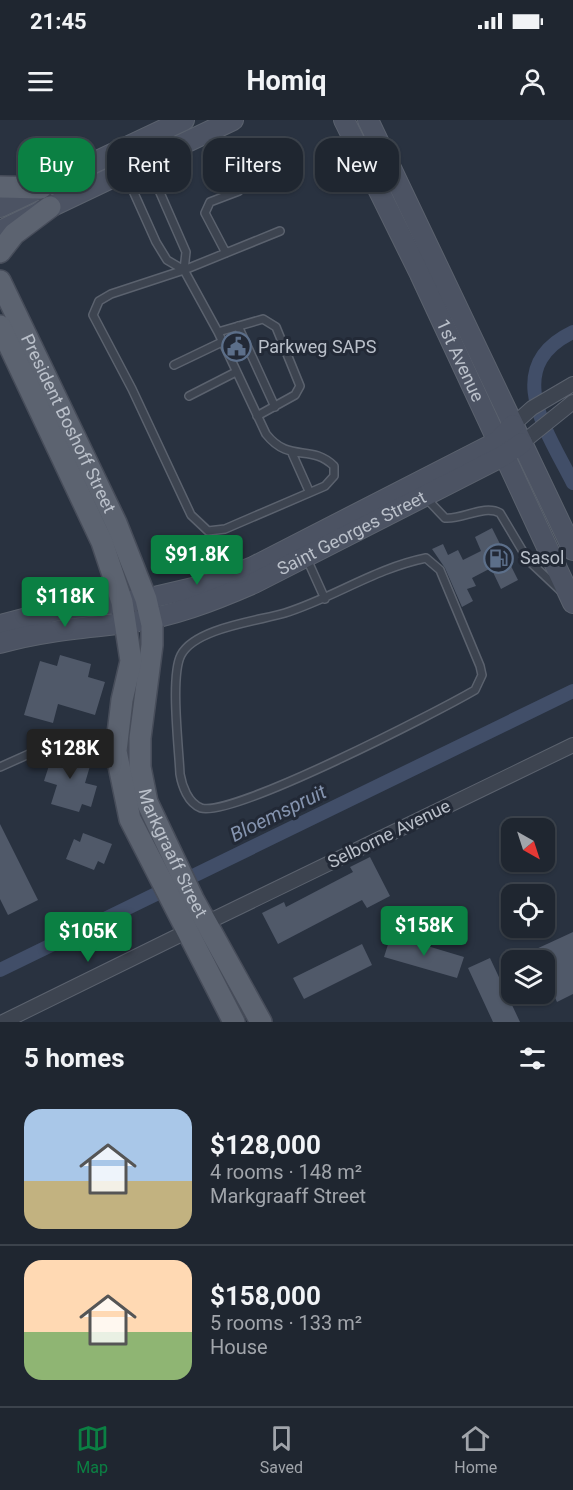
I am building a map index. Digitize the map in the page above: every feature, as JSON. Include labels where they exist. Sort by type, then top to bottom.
[{"type":"main road","points":[[0,187],[45,197],[0,252]]},
{"type":"main road","name":"President Boshoff Street","points":[[0,281],[116,523],[148,608]]},
{"type":"main road","name":"President Boshoff Street","points":[[0,326],[102,542],[124,612]]},
{"type":"main road","name":"Markgraaff Street","points":[[148,608],[153,645],[140,738],[140,767],[147,802],[193,899],[261,1022]]},
{"type":"main road","name":"Markgraaff Street","points":[[124,612],[131,661],[122,700],[116,751],[120,782],[130,819],[148,858],[234,1022]]},
{"type":"street","points":[[0,231],[45,197],[184,120]]},
{"type":"street","points":[[191,141],[233,120]]},
{"type":"street","name":"1st Avenue","points":[[345,120],[420,274],[572,601]]},
{"type":"street","name":"1st Avenue","points":[[368,120],[376,138]]},
{"type":"street","points":[[381,120],[382,138]]},
{"type":"street","points":[[0,207],[45,197],[107,178]]},
{"type":"street","name":"1st Avenue","points":[[399,185],[573,550]]},
{"type":"street","points":[[518,434],[532,408],[569,387]]},
{"type":"street","points":[[518,434],[542,424],[573,403]]},
{"type":"street","name":"Saint Georges Street","points":[[0,643],[124,612],[214,601],[424,496],[500,449],[518,434]]},
{"type":"street","name":"Saint Georges Street","points":[[148,608],[253,567],[500,449]]},
{"type":"street","name":"Saint Georges Street","points":[[0,625],[58,610],[124,612]]},
{"type":"street","name":"Selborne Avenue","points":[[206,923],[573,745]]},
{"type":"street","points":[[3,1022],[186,932]]},
{"type":"lane","points":[[133,192],[167,260],[184,270],[218,332],[257,416],[277,447],[292,453],[324,456],[334,466],[334,476],[325,486],[225,529],[208,531],[191,515],[132,389],[93,315],[99,301],[111,294],[184,270],[280,231]]},
{"type":"lane","points":[[160,192],[186,252],[184,270]]},
{"type":"lane","points":[[226,253],[205,213],[210,202],[236,192]]},
{"type":"lane","points":[[218,332],[263,319],[276,327],[300,386],[295,395],[257,416]]},
{"type":"lane","points":[[238,326],[275,407]]},
{"type":"lane","points":[[174,365],[222,342]]},
{"type":"lane","points":[[189,396],[236,372]]},
{"type":"lane","points":[[292,453],[309,491]]},
{"type":"lane","points":[[424,496],[445,518],[452,519],[488,510],[500,513],[528,560],[572,601]]},
{"type":"lane","points":[[306,556],[325,599]]},
{"type":"lane","points":[[426,558],[432,561],[440,570],[480,666],[481,683],[475,690],[460,699],[348,755],[254,796],[216,808],[202,808],[186,794],[180,774],[176,683],[181,655],[188,647],[206,635],[325,599],[382,571],[426,558]]},
{"type":"lane","points":[[0,767],[29,754]]},
{"type":"building","points":[[492,528],[518,580],[501,589],[491,568],[472,578],[476,586],[467,589],[473,601],[462,607],[445,568],[432,549],[443,544],[448,555],[458,550],[463,560],[481,551],[475,537]]},
{"type":"building","points":[[60,655],[91,664],[88,677],[105,682],[95,715],[58,704],[53,723],[24,715],[40,661],[57,666]]},
{"type":"building","points":[[56,744],[82,752],[79,762],[90,766],[85,783],[97,786],[91,807],[82,804],[79,812],[51,804],[57,785],[44,781]]},
{"type":"building","points":[[0,824],[38,900],[8,915],[0,899]]},
{"type":"building","points":[[83,833],[112,844],[104,864],[98,861],[94,870],[66,859],[74,839],[80,842]]},
{"type":"building","points":[[370,857],[390,896],[367,908],[362,900],[278,944],[262,913],[284,902],[286,907],[353,872],[350,867]]},
{"type":"building","points":[[573,932],[573,994],[557,1002],[555,998],[555,950],[534,950]]},
{"type":"building","points":[[391,935],[464,957],[457,978],[384,957]]},
{"type":"building","points":[[362,944],[372,965],[304,999],[293,978]]},
{"type":"building","points":[[490,958],[501,981],[501,1004],[512,1004],[520,1022],[493,1022],[468,968]]},
{"type":"waterway","name":"Bloemspruit","points":[[573,332],[551,346],[539,363],[534,382],[536,402],[543,422],[573,483]]},
{"type":"waterway","name":"Bloemspruit","points":[[0,970],[573,691]]},
{"type":"place","name":"Parkweg SAPS","points":[[237,347]]},
{"type":"place","name":"Sasol","points":[[499,558]]}]
